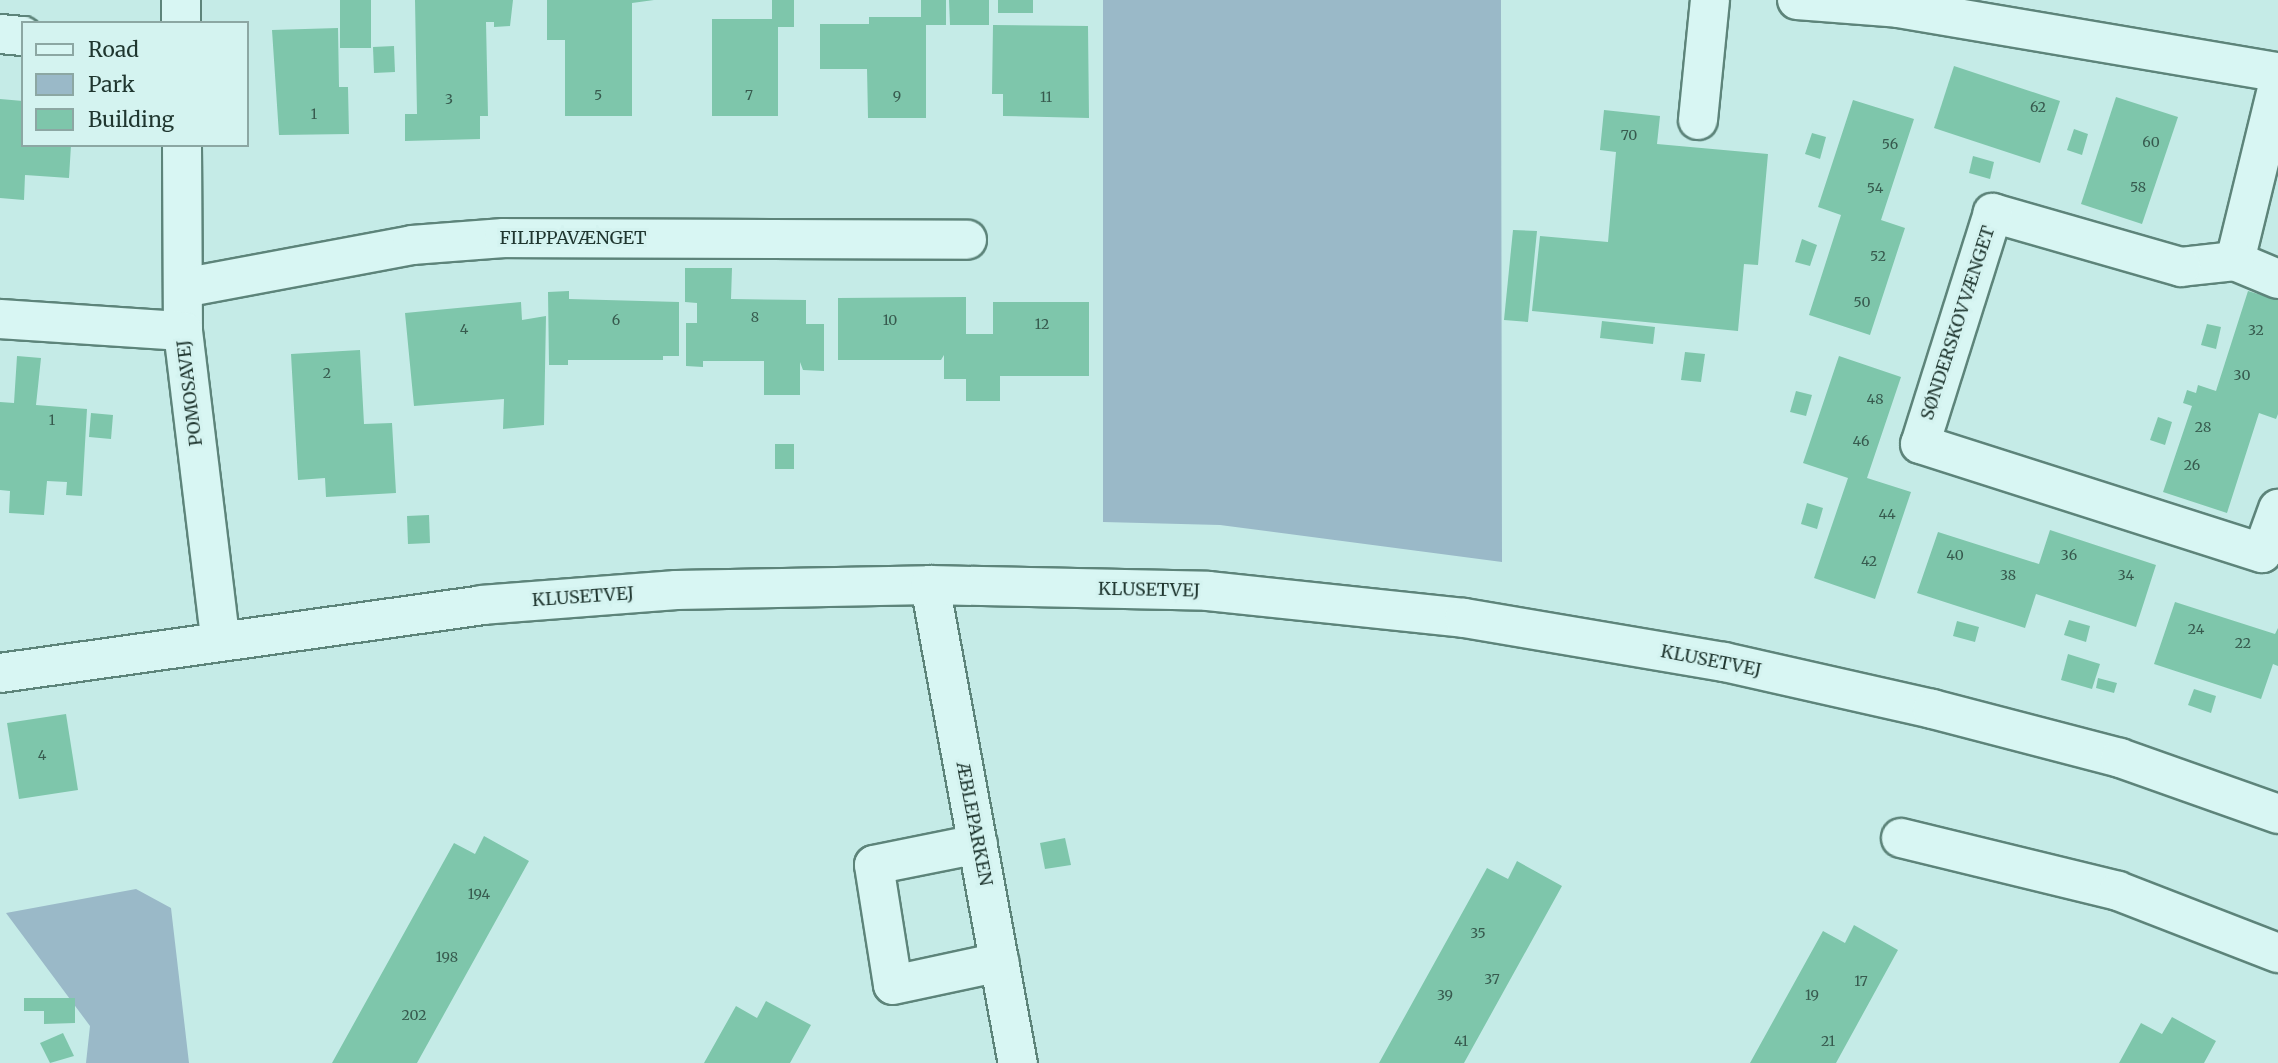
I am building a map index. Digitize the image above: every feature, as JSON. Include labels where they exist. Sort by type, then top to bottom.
[{"type":"street","points":[[181,0],[181,21]]},
{"type":"street","points":[[1698,120],[1710,0]]},
{"type":"street","points":[[1797,0],[1898,8],[2278,72]]},
{"type":"street","points":[[0,34],[21,36]]},
{"type":"street","points":[[2235,261],[2278,84]]},
{"type":"street","name":"POMOSAVEJ","points":[[182,147],[183,331],[219,639]]},
{"type":"street","name":"SØNDERSKOVVÆNGET","points":[[2278,279],[2235,261],[2181,267],[1993,213],[1920,444],[2262,553],[2278,509]]},
{"type":"street","name":"FILIPPAVÆNGET","points":[[183,288],[412,245],[504,237],[967,240]]},
{"type":"street","points":[[0,319],[183,331]]},
{"type":"street","name":"KLUSETVEJ","points":[[0,673],[219,639],[481,605],[648,592],[930,585],[1208,591],[1464,618],[1724,662],[1932,709],[2120,758],[2278,814]]},
{"type":"street","name":"ÆBLEPARKEN","points":[[930,585],[1018,1063]]},
{"type":"street","points":[[1901,838],[2118,891],[2278,953]]},
{"type":"street","points":[[978,844],[874,865],[893,985],[1000,962]]},
{"type":"green space","points":[[1103,0],[1501,0],[1502,562],[1220,525],[1103,522]]},
{"type":"green space","points":[[136,889],[171,908],[189,1063],[86,1063],[90,1026],[6,913]]},
{"type":"building","points":[[340,0],[371,0],[371,48],[340,48]]},
{"type":"building","points":[[415,0],[513,0],[510,26],[494,27],[494,22],[486,22],[488,116],[480,116],[480,139],[405,141],[405,114],[417,114]]},
{"type":"building","points":[[547,0],[654,0],[632,3],[632,116],[565,116],[565,40],[547,40]]},
{"type":"building","points":[[772,0],[794,0],[794,27],[778,27],[778,116],[712,116],[712,19],[772,19]]},
{"type":"building","points":[[921,0],[946,0],[946,25],[926,25],[926,118],[868,118],[867,69],[820,69],[820,24],[869,24],[869,17],[921,17]]},
{"type":"building","points":[[949,0],[989,0],[989,25],[950,25]]},
{"type":"building","points":[[998,0],[1033,0],[1033,13],[998,13]]},
{"type":"building","points":[[993,25],[1088,26],[1089,118],[1003,116],[1003,94],[992,94]]},
{"type":"building","points":[[338,28],[339,87],[348,87],[349,134],[279,135],[272,30]]},
{"type":"building","points":[[394,46],[395,72],[374,73],[373,47]]},
{"type":"building","points":[[1954,66],[2060,101],[2040,163],[1934,128]]},
{"type":"building","points":[[2116,97],[2178,117],[2142,224],[2081,204]]},
{"type":"building","points":[[0,99],[21,101],[21,147],[71,147],[69,178],[25,175],[24,200],[0,198]]},
{"type":"building","points":[[1853,100],[1914,119],[1881,220],[1905,228],[1870,335],[1809,315],[1841,215],[1818,207]]},
{"type":"building","points":[[1604,110],[1660,116],[1657,144],[1768,154],[1758,265],[1744,264],[1738,331],[1532,311],[1540,236],[1608,242],[1616,152],[1600,150]]},
{"type":"building","points":[[2074,129],[2088,134],[2082,155],[2067,150]]},
{"type":"building","points":[[1812,133],[1826,137],[1820,159],[1805,154]]},
{"type":"building","points":[[1973,156],[1994,162],[1990,179],[1969,173]]},
{"type":"building","points":[[1513,230],[1537,231],[1528,322],[1504,320]]},
{"type":"building","points":[[1802,239],[1817,245],[1810,266],[1795,262]]},
{"type":"building","points":[[685,268],[732,268],[731,299],[806,300],[806,324],[824,324],[824,371],[803,370],[800,362],[800,395],[764,395],[764,361],[703,361],[703,367],[686,366],[686,323],[697,323],[697,303],[685,302]]},
{"type":"building","points":[[569,291],[569,299],[679,302],[679,356],[663,356],[663,360],[568,360],[568,365],[549,365],[548,292]]},
{"type":"building","points":[[2248,291],[2278,300],[2278,414],[2276,419],[2259,413],[2227,513],[2163,492],[2192,406],[2183,403],[2187,390],[2196,393],[2198,385],[2216,391]]},
{"type":"building","points":[[966,297],[966,334],[993,334],[993,302],[1089,302],[1089,376],[1000,376],[1000,401],[966,401],[966,379],[944,379],[944,355],[941,360],[838,360],[838,298]]},
{"type":"building","points":[[521,302],[522,320],[546,316],[544,425],[503,429],[504,399],[414,406],[405,313]]},
{"type":"building","points":[[1602,321],[1655,327],[1653,344],[1600,338]]},
{"type":"building","points":[[2207,324],[2221,327],[2216,349],[2201,345]]},
{"type":"building","points":[[360,350],[364,424],[392,423],[396,493],[326,497],[325,478],[298,480],[291,354]]},
{"type":"building","points":[[1685,352],[1705,354],[1701,382],[1681,380]]},
{"type":"building","points":[[17,356],[41,358],[36,405],[87,409],[82,496],[66,495],[67,482],[47,481],[44,515],[9,513],[10,491],[0,490],[0,402],[14,403]]},
{"type":"building","points":[[1839,356],[1901,377],[1867,478],[1911,492],[1875,599],[1814,578],[1848,478],[1803,463]]},
{"type":"building","points":[[1796,391],[1812,395],[1806,416],[1790,412]]},
{"type":"building","points":[[91,413],[113,415],[111,439],[89,437]]},
{"type":"building","points":[[2158,417],[2172,422],[2165,445],[2150,440]]},
{"type":"building","points":[[775,444],[794,444],[794,469],[775,469]]},
{"type":"building","points":[[1807,503],[1823,508],[1817,529],[1801,524]]},
{"type":"building","points":[[429,515],[430,543],[408,544],[407,516]]},
{"type":"building","points":[[2050,530],[2156,565],[2136,627],[2036,594],[2025,628],[1917,593],[1938,532],[2039,564]]},
{"type":"building","points":[[2175,602],[2275,634],[2278,628],[2278,666],[2273,664],[2261,699],[2154,664]]},
{"type":"building","points":[[2069,620],[2090,626],[2086,642],[2064,635]]},
{"type":"building","points":[[1957,621],[1979,627],[1975,642],[1953,636]]},
{"type":"building","points":[[2068,654],[2100,664],[2092,689],[2061,680]]},
{"type":"building","points":[[2098,678],[2117,683],[2114,693],[2096,688]]},
{"type":"building","points":[[2194,689],[2216,696],[2211,713],[2188,705]]},
{"type":"building","points":[[66,714],[78,790],[19,799],[7,723]]},
{"type":"building","points":[[484,836],[529,861],[417,1063],[332,1063],[454,843],[475,854]]},
{"type":"building","points":[[1065,838],[1071,865],[1045,869],[1040,843]]},
{"type":"building","points":[[1517,861],[1562,886],[1464,1063],[1379,1063],[1487,868],[1508,879]]},
{"type":"building","points":[[1854,925],[1898,950],[1836,1063],[1750,1063],[1823,931],[1845,943]]},
{"type":"building","points":[[24,998],[75,998],[75,1023],[44,1024],[44,1011],[24,1011]]},
{"type":"building","points":[[766,1001],[811,1025],[790,1063],[704,1063],[736,1006],[757,1018]]},
{"type":"building","points":[[2172,1017],[2216,1041],[2204,1063],[2119,1063],[2141,1023],[2162,1034]]},
{"type":"building","points":[[63,1033],[74,1056],[50,1063],[40,1043]]}]
